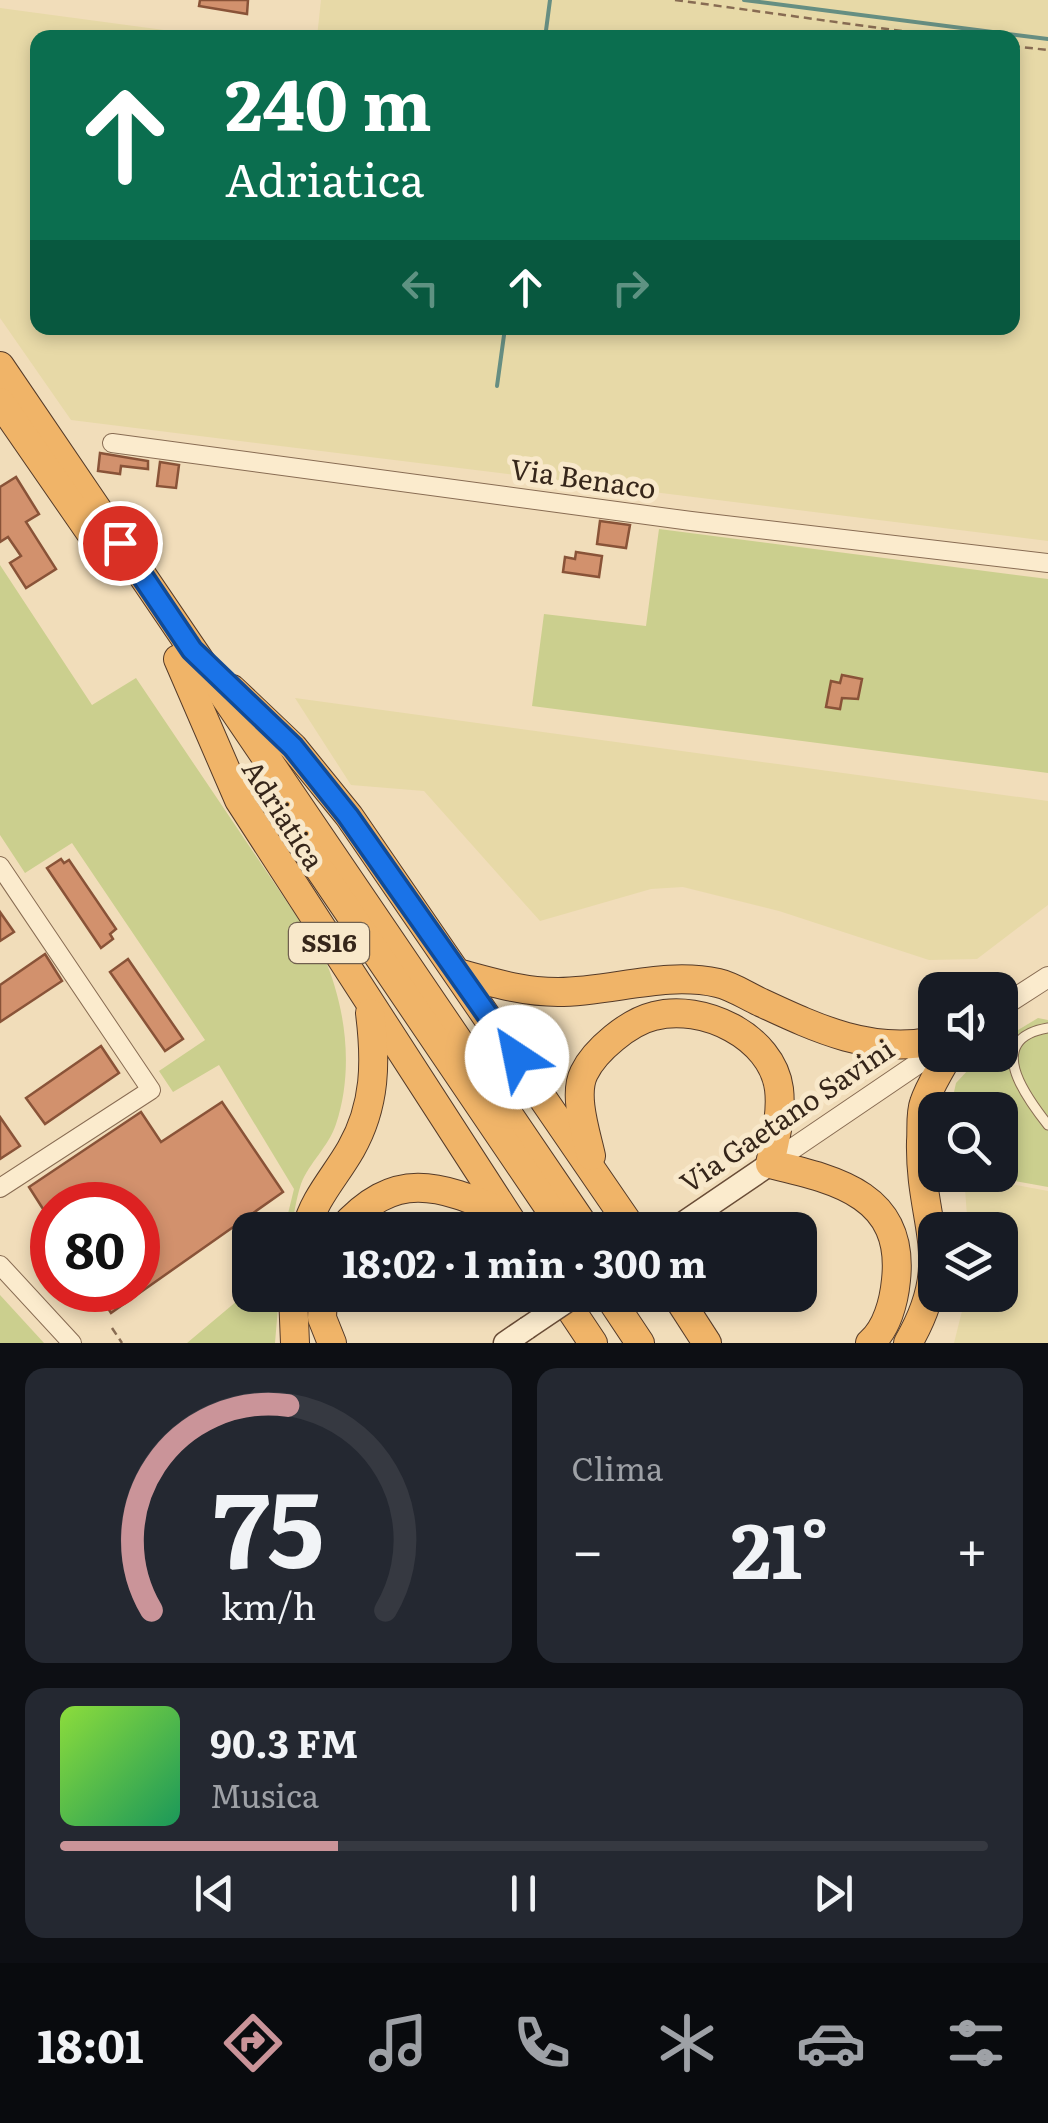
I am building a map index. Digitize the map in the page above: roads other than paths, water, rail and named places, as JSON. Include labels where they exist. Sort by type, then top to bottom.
[{"type":"highway","name":"Adriatica","points":[[0,366],[552,1212]]},
{"type":"highway","name":"Adriatica","points":[[0,402],[185,654],[574,1212]]},
{"type":"highway","name":"SS16","points":[[185,654],[293,747],[348,816],[461,974],[621,1212]]},
{"type":"highway","name":"SS16","points":[[185,654],[239,800],[505,1212]]},
{"type":"highway","points":[[461,974],[521,991],[562,992],[670,979],[720,984],[818,1028],[876,1046],[918,1044]]},
{"type":"highway","name":"SS16","points":[[314,1212],[324,1188],[352,1148],[371,1101],[375,1059],[370,1007]]},
{"type":"highway","name":"SS16","points":[[595,1172],[582,1117],[582,1074],[608,1042],[653,1016],[700,1014],[739,1031],[766,1055],[779,1086],[770,1164]]},
{"type":"highway","points":[[908,1343],[928,1304],[935,1268],[934,1237],[923,1177],[922,1106],[939,1072]]},
{"type":"highway","points":[[770,1164],[824,1177],[864,1194],[887,1222],[898,1258],[895,1291],[890,1313],[870,1343]]},
{"type":"highway","name":"SS16","points":[[357,1212],[394,1188],[434,1188],[489,1212]]},
{"type":"highway","points":[[293,1312],[295,1343]]},
{"type":"highway","points":[[322,1312],[332,1343]]},
{"type":"highway","points":[[572,1312],[593,1343]]},
{"type":"highway","points":[[619,1312],[640,1343]]},
{"type":"highway","points":[[641,1312],[662,1343]]},
{"type":"highway","points":[[687,1312],[707,1343]]},
{"type":"main road","name":"Via Gaetano Savini","points":[[700,1212],[770,1164]]},
{"type":"main road","points":[[505,1343],[551,1312]]},
{"type":"street","name":"Via Benaco","points":[[112,443],[690,522],[1048,563]]},
{"type":"street","points":[[0,866],[151,1090],[0,1188]]},
{"type":"street","points":[[1018,996],[1048,976]]},
{"type":"street","name":"Via Gaetano Savini","points":[[770,1164],[918,1064]]},
{"type":"street","points":[[0,1264],[72,1343]]},
{"type":"lane","points":[[1048,1028],[1035,1030],[1019,1044],[1012,1064],[1020,1090],[1048,1125]]},
{"type":"waterway","points":[[546,30],[550,0]]},
{"type":"waterway","points":[[744,0],[978,30]]},
{"type":"waterway","points":[[1020,35],[1048,39]]},
{"type":"waterway","points":[[497,386],[504,335]]}]
